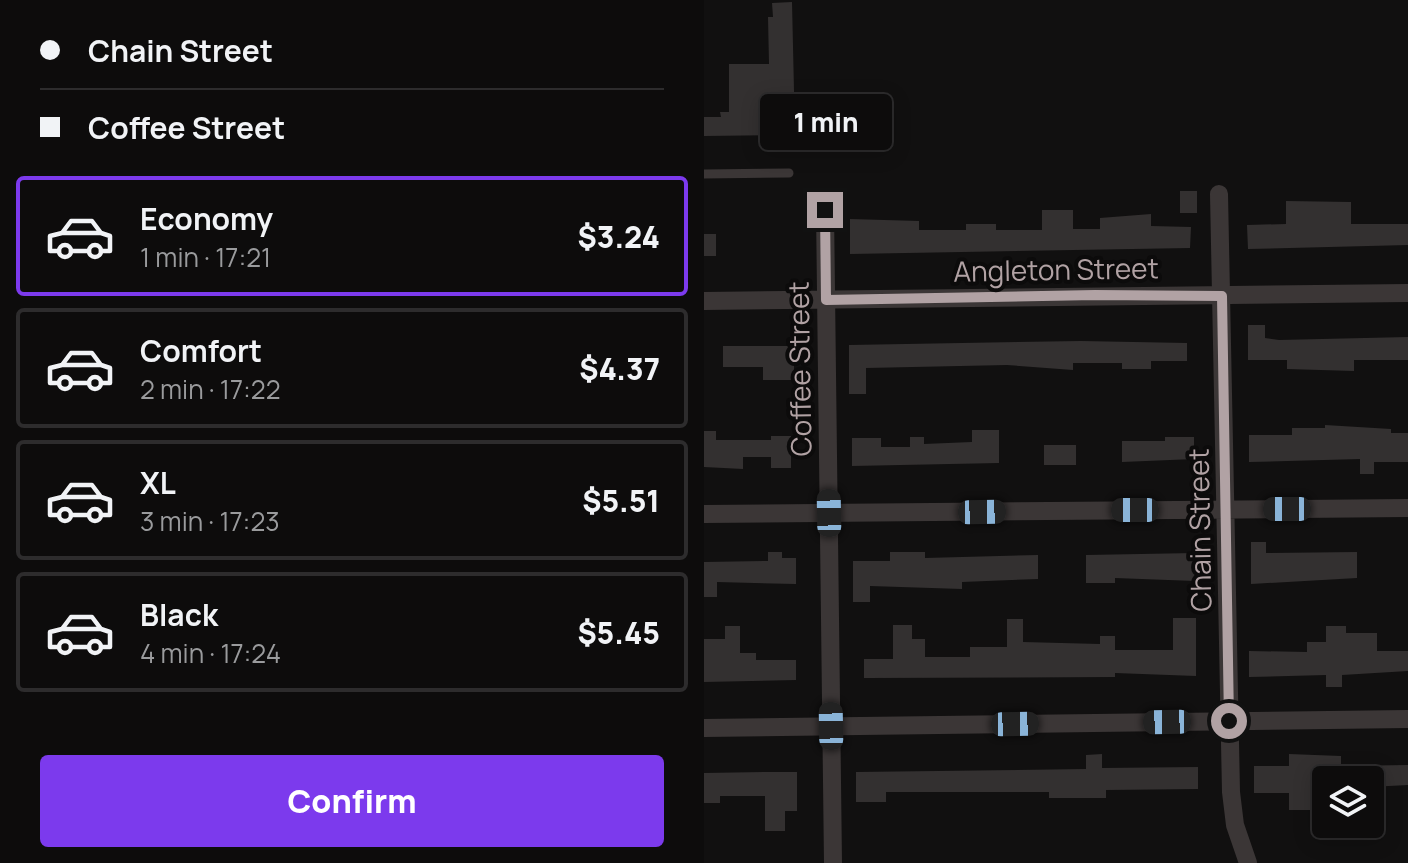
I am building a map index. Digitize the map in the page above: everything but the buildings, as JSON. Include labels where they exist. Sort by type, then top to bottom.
[{"type":"street","name":"Chain Street","points":[[1219,194],[1232,803],[1248,863]]},
{"type":"street","name":"Coffee Street","points":[[825,210],[833,863]]},
{"type":"street","name":"Angleton Street","points":[[704,301],[1408,293]]},
{"type":"street","points":[[704,514],[1408,508]]},
{"type":"street","points":[[704,728],[1408,719]]},
{"type":"lane","points":[[704,174],[789,173]]},
{"type":"route","points":[[825,210],[826,300],[1222,296],[1229,721]]}]
